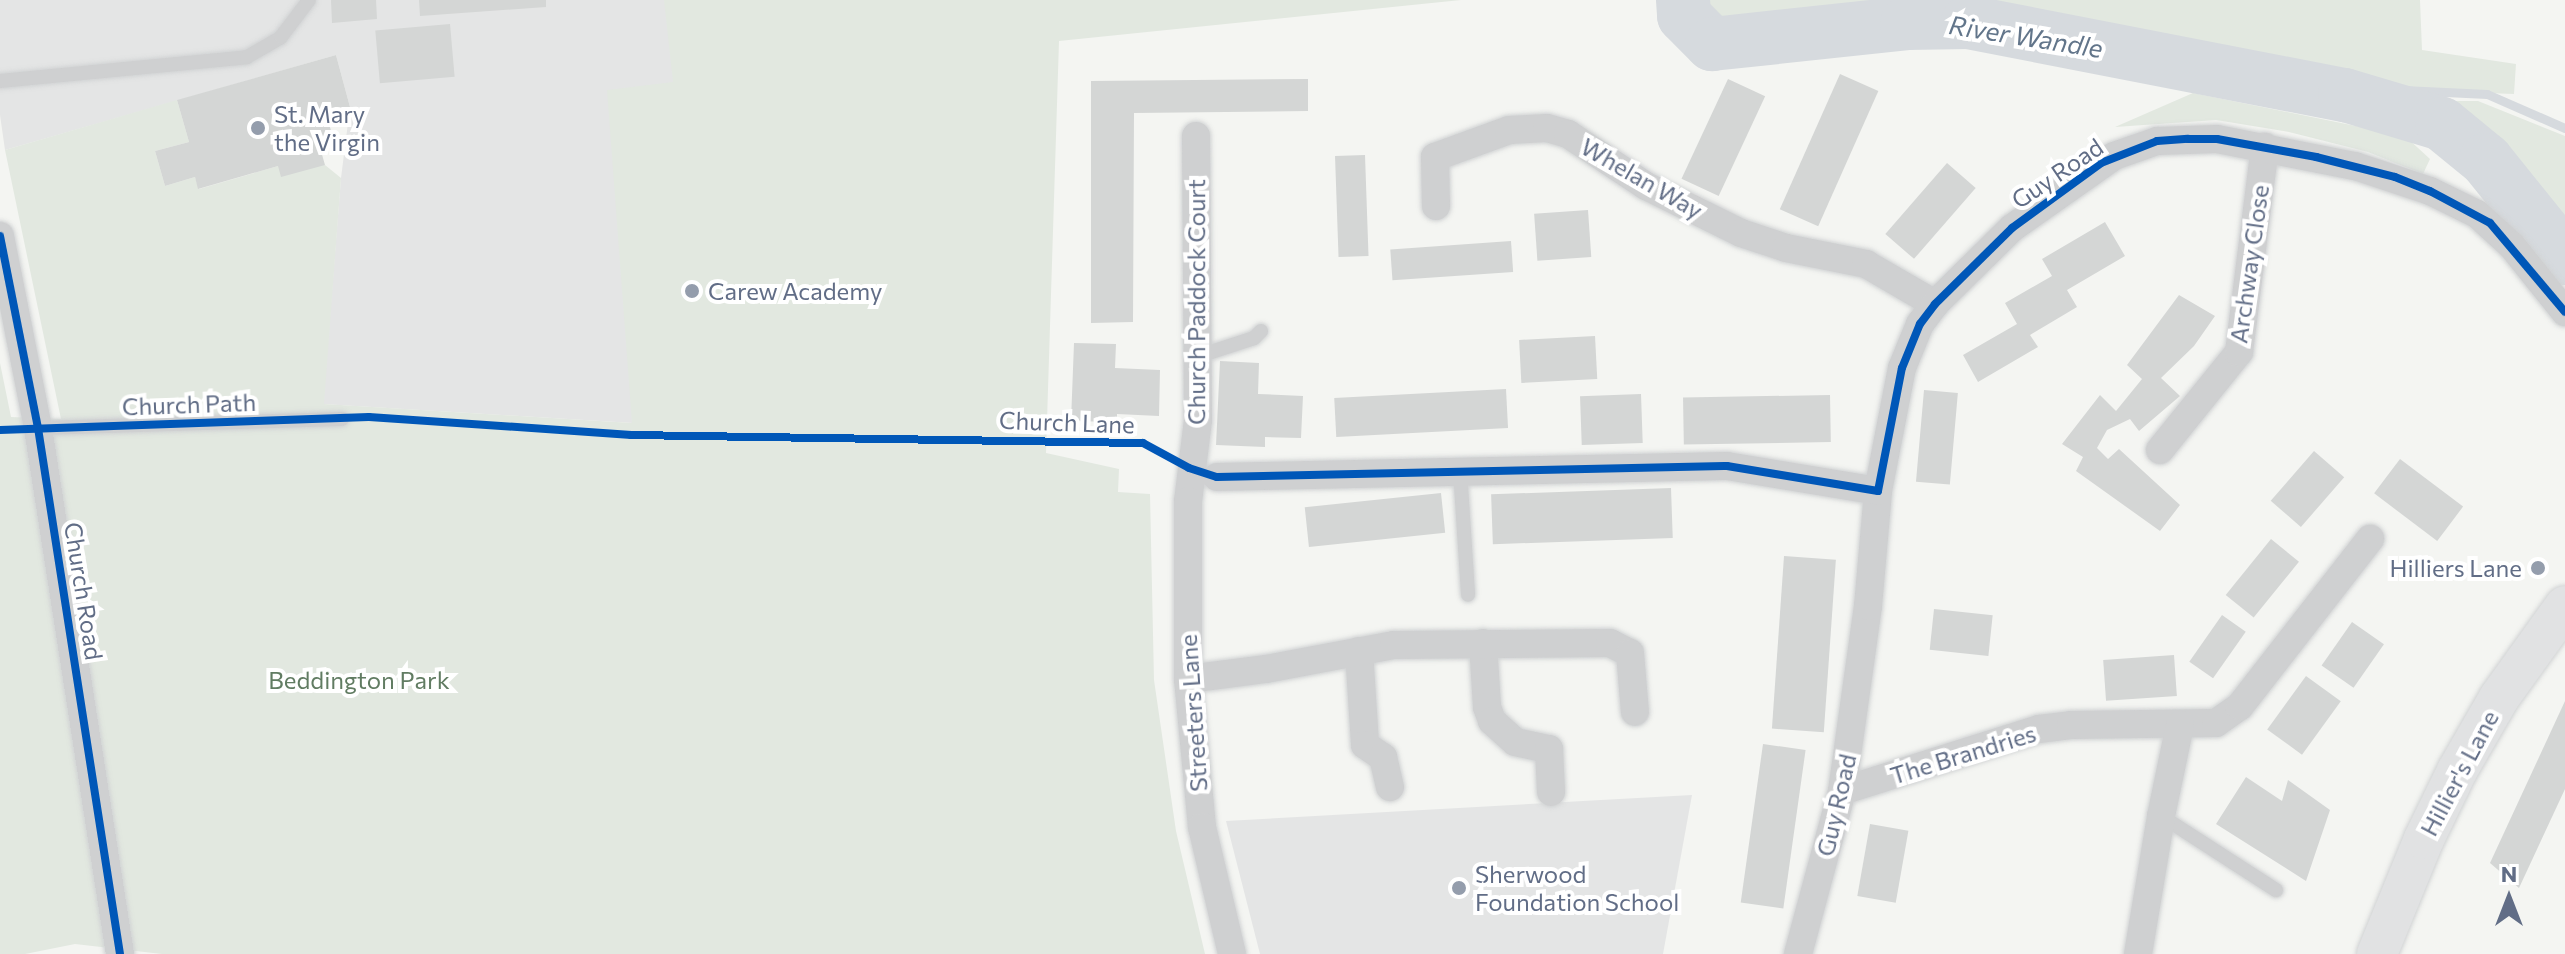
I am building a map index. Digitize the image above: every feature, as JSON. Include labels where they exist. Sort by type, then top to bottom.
[{"type":"main road","name":"Hillier's Lane","points":[[2386,951],[2424,839],[2457,771],[2499,698],[2565,606]]},
{"type":"street","name":"Whelan Way","points":[[1436,206],[1435,157],[1509,130],[1547,128],[1568,134],[1646,186],[1741,233],[1786,248],[1866,264],[1935,304]]},
{"type":"street","name":"Church Paddock Court","points":[[1189,468],[1198,420],[1196,136]]},
{"type":"street","name":"Guy Road","points":[[1798,954],[1842,791],[1866,622],[1878,491],[1902,368],[1920,324],[1935,304],[2012,228],[2114,156],[2157,141],[2188,139],[2265,147],[2395,177],[2477,214],[2512,246],[2565,312]]},
{"type":"street","name":"Archway Close","points":[[2160,450],[2239,352],[2265,147]]},
{"type":"street","name":"Church Road","points":[[0,236],[38,428],[120,954]]},
{"type":"street","points":[[1217,477],[1460,469],[1727,466],[1878,491]]},
{"type":"street","name":"Streeters Lane","points":[[1189,468],[1188,679],[1202,827],[1232,954]]},
{"type":"street","name":"The Brandries","points":[[1842,791],[2039,729],[2071,725],[2216,723],[2240,706],[2370,539]]},
{"type":"street","points":[[1483,643],[1487,707],[1492,721],[1515,742],[1549,749],[1551,792]]},
{"type":"street","points":[[1188,679],[1266,669],[1394,645],[1623,646],[1630,653],[1633,665],[1635,712]]},
{"type":"street","points":[[1359,651],[1365,745],[1383,757],[1390,787]]},
{"type":"street","points":[[2138,954],[2180,725]]},
{"type":"lane","points":[[0,81],[247,57],[281,37],[309,0]]},
{"type":"lane","points":[[1199,356],[1254,338],[1261,331]]},
{"type":"lane","name":"Church Path","points":[[38,428],[342,419]]},
{"type":"lane","points":[[1189,468],[1217,477]]},
{"type":"lane","points":[[1460,469],[1468,595]]},
{"type":"lane","points":[[2161,816],[2276,890]]},
{"type":"shaded area","name":"Carew Academy","points":[[0,0],[1057,0],[633,423],[323,404],[341,178],[350,107],[336,55],[5,150],[0,115]]},
{"type":"shaded area","name":"Sherwood Foundation School","points":[[1692,795],[1663,954],[1260,954],[1226,821]]},
{"type":"green space","name":"Beddington Park","points":[[664,0],[1461,0],[1059,41],[1046,453],[1119,469],[1118,492],[1150,494],[1154,680],[1176,831],[1205,954],[162,954],[75,944],[25,954],[0,954],[0,363],[11,417],[61,419],[5,150],[177,100],[189,142],[155,151],[165,186],[195,177],[199,189],[278,166],[325,165],[341,178],[324,404],[632,423],[607,90],[673,82]]},
{"type":"green space","points":[[1667,0],[2420,0],[2422,50],[2516,64],[2514,94],[2403,90],[2345,95],[1968,22],[1907,23],[1712,44]]},
{"type":"green space","points":[[2193,93],[2405,136],[2430,159],[2423,174],[2368,152],[2289,132],[2216,120],[2115,127]]},
{"type":"green space","points":[[2413,101],[2478,101],[2565,136],[2565,241],[2470,121]]},
{"type":"building","points":[[331,0],[376,0],[377,19],[332,23]]},
{"type":"building","points":[[419,0],[546,0],[546,7],[420,16]]},
{"type":"building","points":[[450,24],[455,77],[380,83],[375,31]]},
{"type":"building","name":"St. Mary the Virgin","points":[[336,55],[350,107],[326,114],[336,147],[321,151],[325,165],[281,177],[278,166],[198,189],[195,177],[165,186],[155,151],[189,142],[177,100]]},
{"type":"building","points":[[1840,74],[1878,91],[1818,226],[1780,209]]},
{"type":"building","points":[[1308,79],[1308,111],[1134,113],[1133,322],[1091,323],[1091,81]]},
{"type":"building","points":[[1728,79],[1765,96],[1719,196],[1682,179]]},
{"type":"building","points":[[1365,155],[1369,256],[1339,257],[1335,156]]},
{"type":"building","points":[[1947,163],[1976,188],[1914,259],[1885,234]]},
{"type":"building","points":[[1588,210],[1591,257],[1537,261],[1534,214]]},
{"type":"building","points":[[2105,222],[2125,256],[2067,290],[2077,307],[2030,335],[2038,347],[1978,382],[1963,355],[2017,324],[2005,303],[2052,276],[2042,259]]},
{"type":"building","points":[[1511,241],[1513,272],[1392,280],[1390,249]]},
{"type":"building","points":[[2179,295],[2215,316],[2194,346],[2161,378],[2180,396],[2139,431],[2130,419],[2107,430],[2097,448],[2108,459],[2119,449],[2180,505],[2160,531],[2076,471],[2083,457],[2062,444],[2100,395],[2116,411],[2142,379],[2127,365]]},
{"type":"building","points":[[1595,336],[1597,379],[1521,383],[1519,340]]},
{"type":"building","points":[[1074,343],[1116,344],[1115,368],[1160,370],[1159,416],[1117,414],[1117,422],[1071,421]]},
{"type":"building","points":[[1220,361],[1259,363],[1258,394],[1303,396],[1301,438],[1265,437],[1265,447],[1216,445]]},
{"type":"building","points":[[1506,389],[1508,428],[1336,437],[1334,398]]},
{"type":"building","points":[[1924,390],[1958,393],[1950,485],[1916,482]]},
{"type":"building","points":[[1641,394],[1643,443],[1582,445],[1580,396]]},
{"type":"building","points":[[1830,395],[1831,442],[1684,445],[1683,398]]},
{"type":"building","points":[[2314,451],[2344,477],[2301,527],[2271,501]]},
{"type":"building","points":[[2400,459],[2463,507],[2437,541],[2374,493]]},
{"type":"building","points":[[1671,488],[1673,538],[1493,544],[1491,494]]},
{"type":"building","points":[[1441,493],[1445,533],[1309,547],[1305,507]]},
{"type":"building","points":[[2271,539],[2299,562],[2254,618],[2226,595]]},
{"type":"building","points":[[1784,556],[1836,560],[1824,732],[1772,729]]},
{"type":"building","points":[[1934,609],[1993,615],[1988,656],[1930,650]]},
{"type":"building","points":[[2222,615],[2246,632],[2213,678],[2189,662]]},
{"type":"building","points":[[2352,622],[2384,644],[2354,688],[2322,665]]},
{"type":"building","points":[[2174,655],[2177,696],[2106,701],[2103,660]]},
{"type":"building","points":[[2306,676],[2341,701],[2302,755],[2267,729]]},
{"type":"building","points":[[2565,701],[2565,789],[2519,888],[2490,863]]},
{"type":"building","points":[[1763,744],[1806,750],[1783,908],[1741,902]]},
{"type":"building","points":[[2246,777],[2282,801],[2288,780],[2330,810],[2306,881],[2216,824]]},
{"type":"building","points":[[1870,824],[1908,831],[1896,903],[1857,896]]},
{"type":"waterway","name":"River Wandle","points":[[1683,0],[1684,16],[1712,44],[1907,23],[1968,22],[2345,95],[2442,124],[2486,160],[2565,258]]},
{"type":"waterway","name":"River Wandle","points":[[2345,95],[2403,90],[2487,94],[2565,128]]},
{"type":"cycle path","name":"Church Lane","points":[[0,430],[369,417],[631,435],[1143,443],[1189,468],[1217,477],[1727,466],[1878,491],[1902,368],[1920,324],[1935,304],[2012,228],[2101,163],[2157,141],[2188,139],[2217,139],[2316,157],[2395,177],[2430,191],[2490,223],[2565,312]]},
{"type":"cycle path","points":[[0,236],[38,428],[120,954]]},
{"type":"place","name":"St. Mary the Virgin","points":[[258,128]]},
{"type":"place","name":"Carew Academy","points":[[692,291]]},
{"type":"place","name":"Hilliers Lane","points":[[2538,568]]},
{"type":"place","name":"Sherwood Foundation School","points":[[1459,888]]}]
